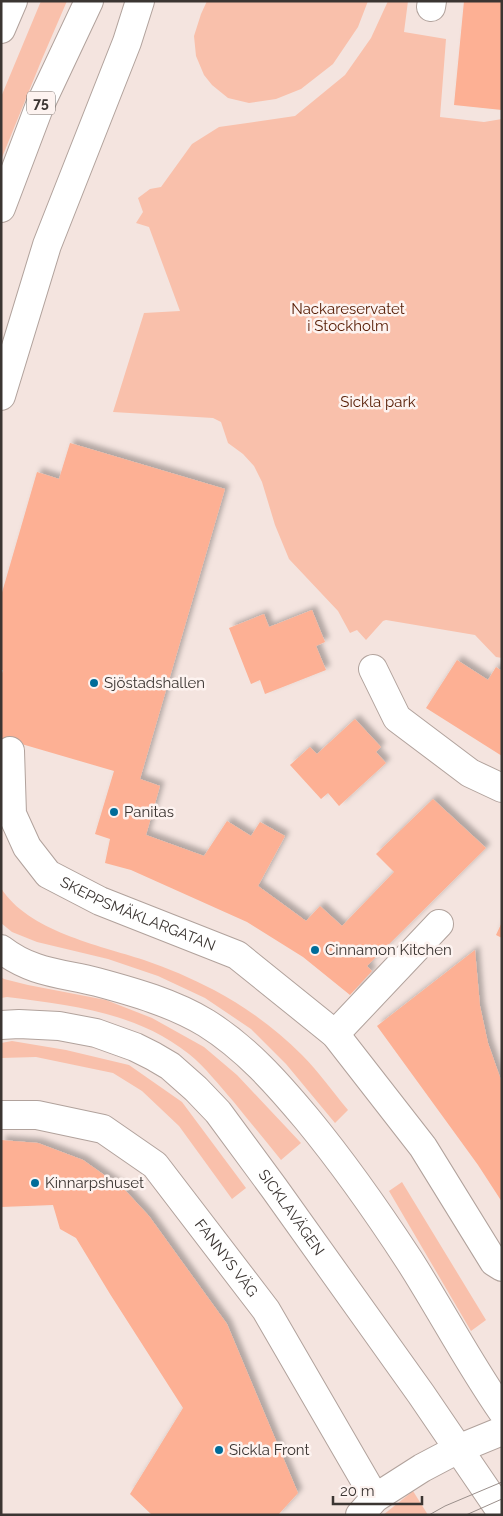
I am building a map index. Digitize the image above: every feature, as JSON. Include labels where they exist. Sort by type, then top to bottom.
[{"type":"main road","points":[[1,29],[13,1]]},
{"type":"main road","name":"75","points":[[1,208],[40,105],[89,1]]},
{"type":"main road","points":[[1,396],[47,245],[127,42],[140,1]]},
{"type":"main road","points":[[373,669],[397,718],[470,772],[502,788]]},
{"type":"main road","name":"SKEPPSMÄKLARGATAN","points":[[10,751],[12,814],[27,847],[48,874],[100,901],[237,955],[335,1034],[423,1147],[494,1262],[502,1267]]},
{"type":"main road","points":[[335,1034],[439,924]]},
{"type":"main road","points":[[1,949],[25,964],[39,970],[96,982],[178,1008],[205,1022],[248,1055],[284,1091],[370,1201],[502,1411]]},
{"type":"main road","name":"SICKLAVÄGEN","points":[[1,1025],[59,1026],[96,1033],[153,1056],[170,1066],[196,1089],[218,1112],[246,1150],[421,1394],[502,1513]]},
{"type":"main road","name":"FANNYS VÄG","points":[[1,1115],[37,1114],[103,1129],[155,1165],[266,1310],[358,1471],[368,1507]]},
{"type":"main road","points":[[368,1507],[422,1468],[458,1449],[502,1432]]},
{"type":"green space","points":[[41,1],[67,1],[1,160],[1,97]]},
{"type":"green space","points":[[207,1],[368,1],[358,27],[333,64],[301,89],[276,99],[249,103],[228,98],[212,85],[204,75],[196,56],[194,36]]},
{"type":"green space","name":"Nackareservatet i Stockholm","points":[[388,1],[408,1],[404,32],[446,39],[440,117],[484,122],[502,119],[502,658],[496,657],[475,635],[386,620],[366,640],[357,630],[350,633],[338,611],[289,559],[275,525],[262,482],[254,466],[243,454],[228,443],[221,422],[213,418],[113,412],[144,313],[180,311],[149,227],[136,223],[143,212],[138,198],[150,189],[161,187],[192,144],[219,127],[295,116],[345,75],[371,38]]},
{"type":"green space","points":[[1,888],[13,903],[46,926],[86,942],[171,970],[238,1004],[271,1027],[292,1045],[320,1075],[348,1110],[335,1123],[286,1064],[251,1029],[205,998],[158,976],[108,959],[37,942],[12,932],[1,923]]},
{"type":"green space","points":[[1,977],[28,985],[106,1000],[152,1018],[204,1047],[237,1075],[301,1143],[281,1160],[206,1070],[189,1054],[169,1040],[147,1028],[79,1007],[7,997],[1,998]]},
{"type":"green space","points":[[12,1041],[66,1050],[129,1065],[182,1102],[246,1188],[232,1199],[179,1126],[142,1091],[113,1073],[36,1057],[1,1058],[1,1043]]},
{"type":"green space","points":[[402,1182],[486,1320],[471,1331],[389,1191]]},
{"type":"green space","points":[[413,1491],[428,1515],[383,1515]]},
{"type":"building","points":[[464,1],[502,1],[502,110],[454,105]]},
{"type":"building","points":[[70,443],[225,489],[140,779],[160,786],[146,835],[204,856],[227,821],[251,836],[260,822],[285,836],[258,886],[306,921],[320,906],[342,926],[394,872],[376,854],[433,799],[486,848],[367,966],[372,971],[350,995],[303,957],[247,922],[131,870],[105,863],[110,839],[95,834],[114,771],[1,738],[1,677],[3,670],[1,670],[1,596],[37,472],[59,479]]},
{"type":"building","points":[[312,610],[325,642],[316,646],[326,670],[265,694],[260,680],[251,684],[229,628],[264,614],[269,627]]},
{"type":"building","points":[[457,660],[488,680],[496,667],[502,671],[502,756],[426,708]]},
{"type":"building","points":[[355,719],[381,747],[376,752],[386,763],[339,806],[328,793],[321,799],[290,765],[310,747],[317,754]]},
{"type":"building","points":[[502,922],[502,938],[496,935]]},
{"type":"building","points":[[475,950],[480,1006],[488,1043],[502,1083],[502,1202],[478,1165],[377,1026]]},
{"type":"building","points":[[1,1140],[38,1143],[83,1160],[124,1189],[149,1216],[227,1324],[298,1493],[278,1515],[152,1515],[130,1494],[183,1408],[76,1238],[60,1229],[53,1205],[1,1207]]},
{"type":"tram line","points":[[429,1515],[445,1506],[502,1482]]},
{"type":"tram line","points":[[466,1515],[502,1499]]},
{"type":"place","name":"Sjöstadshallen","points":[[94,683]]},
{"type":"place","name":"Panitas","points":[[114,812]]},
{"type":"place","name":"Cinnamon Kitchen","points":[[315,950]]},
{"type":"place","name":"Kinnarpshuset","points":[[35,1183]]},
{"type":"place","name":"Sickla Front","points":[[219,1450]]},
{"type":"park label","name":"Sickla park","points":[[378,402]]}]
